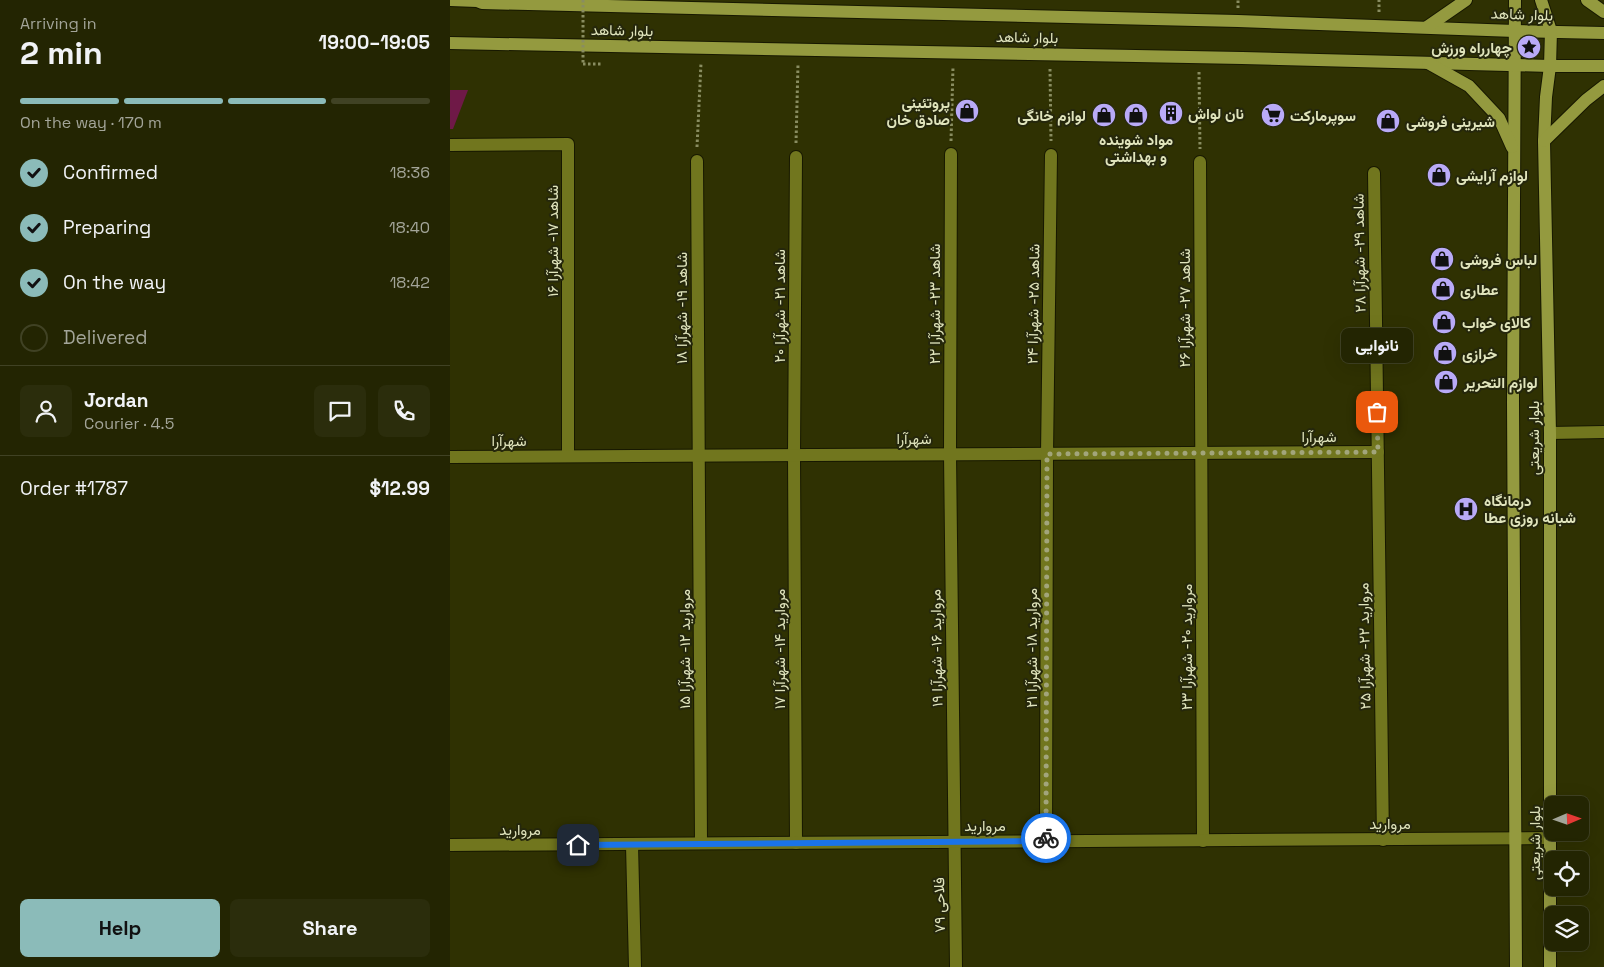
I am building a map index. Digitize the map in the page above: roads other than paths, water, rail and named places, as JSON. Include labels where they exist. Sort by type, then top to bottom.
[{"type":"main road","name":"بلوار شاهد","points":[[450,0],[476,0],[482,3],[704,7],[1604,33]]},
{"type":"main road","points":[[1428,27],[1466,0]]},
{"type":"main road","name":"بلوار شریعتی","points":[[1516,0],[1513,409],[1516,967]]},
{"type":"main road","name":"بلوار شریعتی","points":[[1541,0],[1551,32],[1544,142],[1550,433],[1550,796]]},
{"type":"main road","points":[[1587,0],[1604,12]]},
{"type":"main road","name":"بلوار شاهد","points":[[450,43],[798,48],[1604,66]]},
{"type":"main road","points":[[1426,62],[1469,86],[1499,118],[1514,153]]},
{"type":"main road","points":[[1544,142],[1586,100],[1604,86]]},
{"type":"main road","name":"بلوار شریعتی","points":[[1550,841],[1550,967]]},
{"type":"street","name":"شاهد ۱۷- شهرآرا ۱۶","points":[[450,145],[568,144],[568,456]]},
{"type":"street","name":"شاهد ۲۳- شهرآرا ۲۲","points":[[950,154],[950,454]]},
{"type":"street","name":"شاهد ۲۵- شهرآرا ۲۴","points":[[1047,454],[1051,155]]},
{"type":"street","name":"شاهد ۲۱- شهرآرا ۲۰","points":[[794,455],[796,156]]},
{"type":"street","name":"شاهد ۱۹- شهرآرا ۱۸","points":[[697,160],[699,456]]},
{"type":"street","name":"شاهد ۲۷- شهرآرا ۲۶","points":[[1200,162],[1201,453]]},
{"type":"street","name":"شاهد ۲۹- شهرآرا ۲۸","points":[[1374,173],[1378,452]]},
{"type":"street","points":[[1550,433],[1604,432]]},
{"type":"street","name":"شهرآرا","points":[[450,457],[1378,452]]},
{"type":"street","name":"مروارید ۲۲- شهرآرا ۲۵","points":[[1378,452],[1383,840]]},
{"type":"street","name":"مروارید ۲۰- شهرآرا ۲۳","points":[[1201,453],[1203,841]]},
{"type":"street","name":"مروارید ۱۶- شهرآرا ۱۹","points":[[950,454],[954,842]]},
{"type":"street","name":"مروارید ۱۸- شهرآرا ۲۱","points":[[1046,841],[1047,454]]},
{"type":"street","name":"مروارید ۱۴- شهرآرا ۱۷","points":[[794,455],[796,843]]},
{"type":"street","name":"مروارید ۱۲- شهرآرا ۱۵","points":[[699,456],[701,843]]},
{"type":"street","name":"مروارید","points":[[450,845],[1544,838]]},
{"type":"street","name":"فلاحی ۷۹","points":[[954,842],[956,967]]},
{"type":"street","points":[[632,845],[635,967]]},
{"type":"place","name":"چهارراه ورزش","points":[[1529,47]]},
{"type":"place","name":"پروتئینی صادق خان","points":[[967,111]]},
{"type":"place","name":"نان لواش","points":[[1171,113]]},
{"type":"place","name":"لوازم خانگی","points":[[1104,115]]},
{"type":"place","name":"مواد شوینده و بهداشتی","points":[[1136,115]]},
{"type":"place","name":"سوپرمارکت","points":[[1273,115]]},
{"type":"place","name":"شیرینی فروشی","points":[[1388,121]]},
{"type":"place","name":"لوازم آرایشی","points":[[1439,175]]},
{"type":"place","name":"لباس فروشی","points":[[1442,259]]},
{"type":"place","name":"عطاری","points":[[1443,289]]},
{"type":"place","name":"کالای خواب","points":[[1444,322]]},
{"type":"place","name":"خرازی","points":[[1445,353]]},
{"type":"place","name":"لوازم التحریر","points":[[1446,382]]},
{"type":"place","name":"نانوایی","points":[[1377,412]]},
{"type":"place","name":"درمانگاه شبانه روزی عطا","points":[[1466,509]]}]
